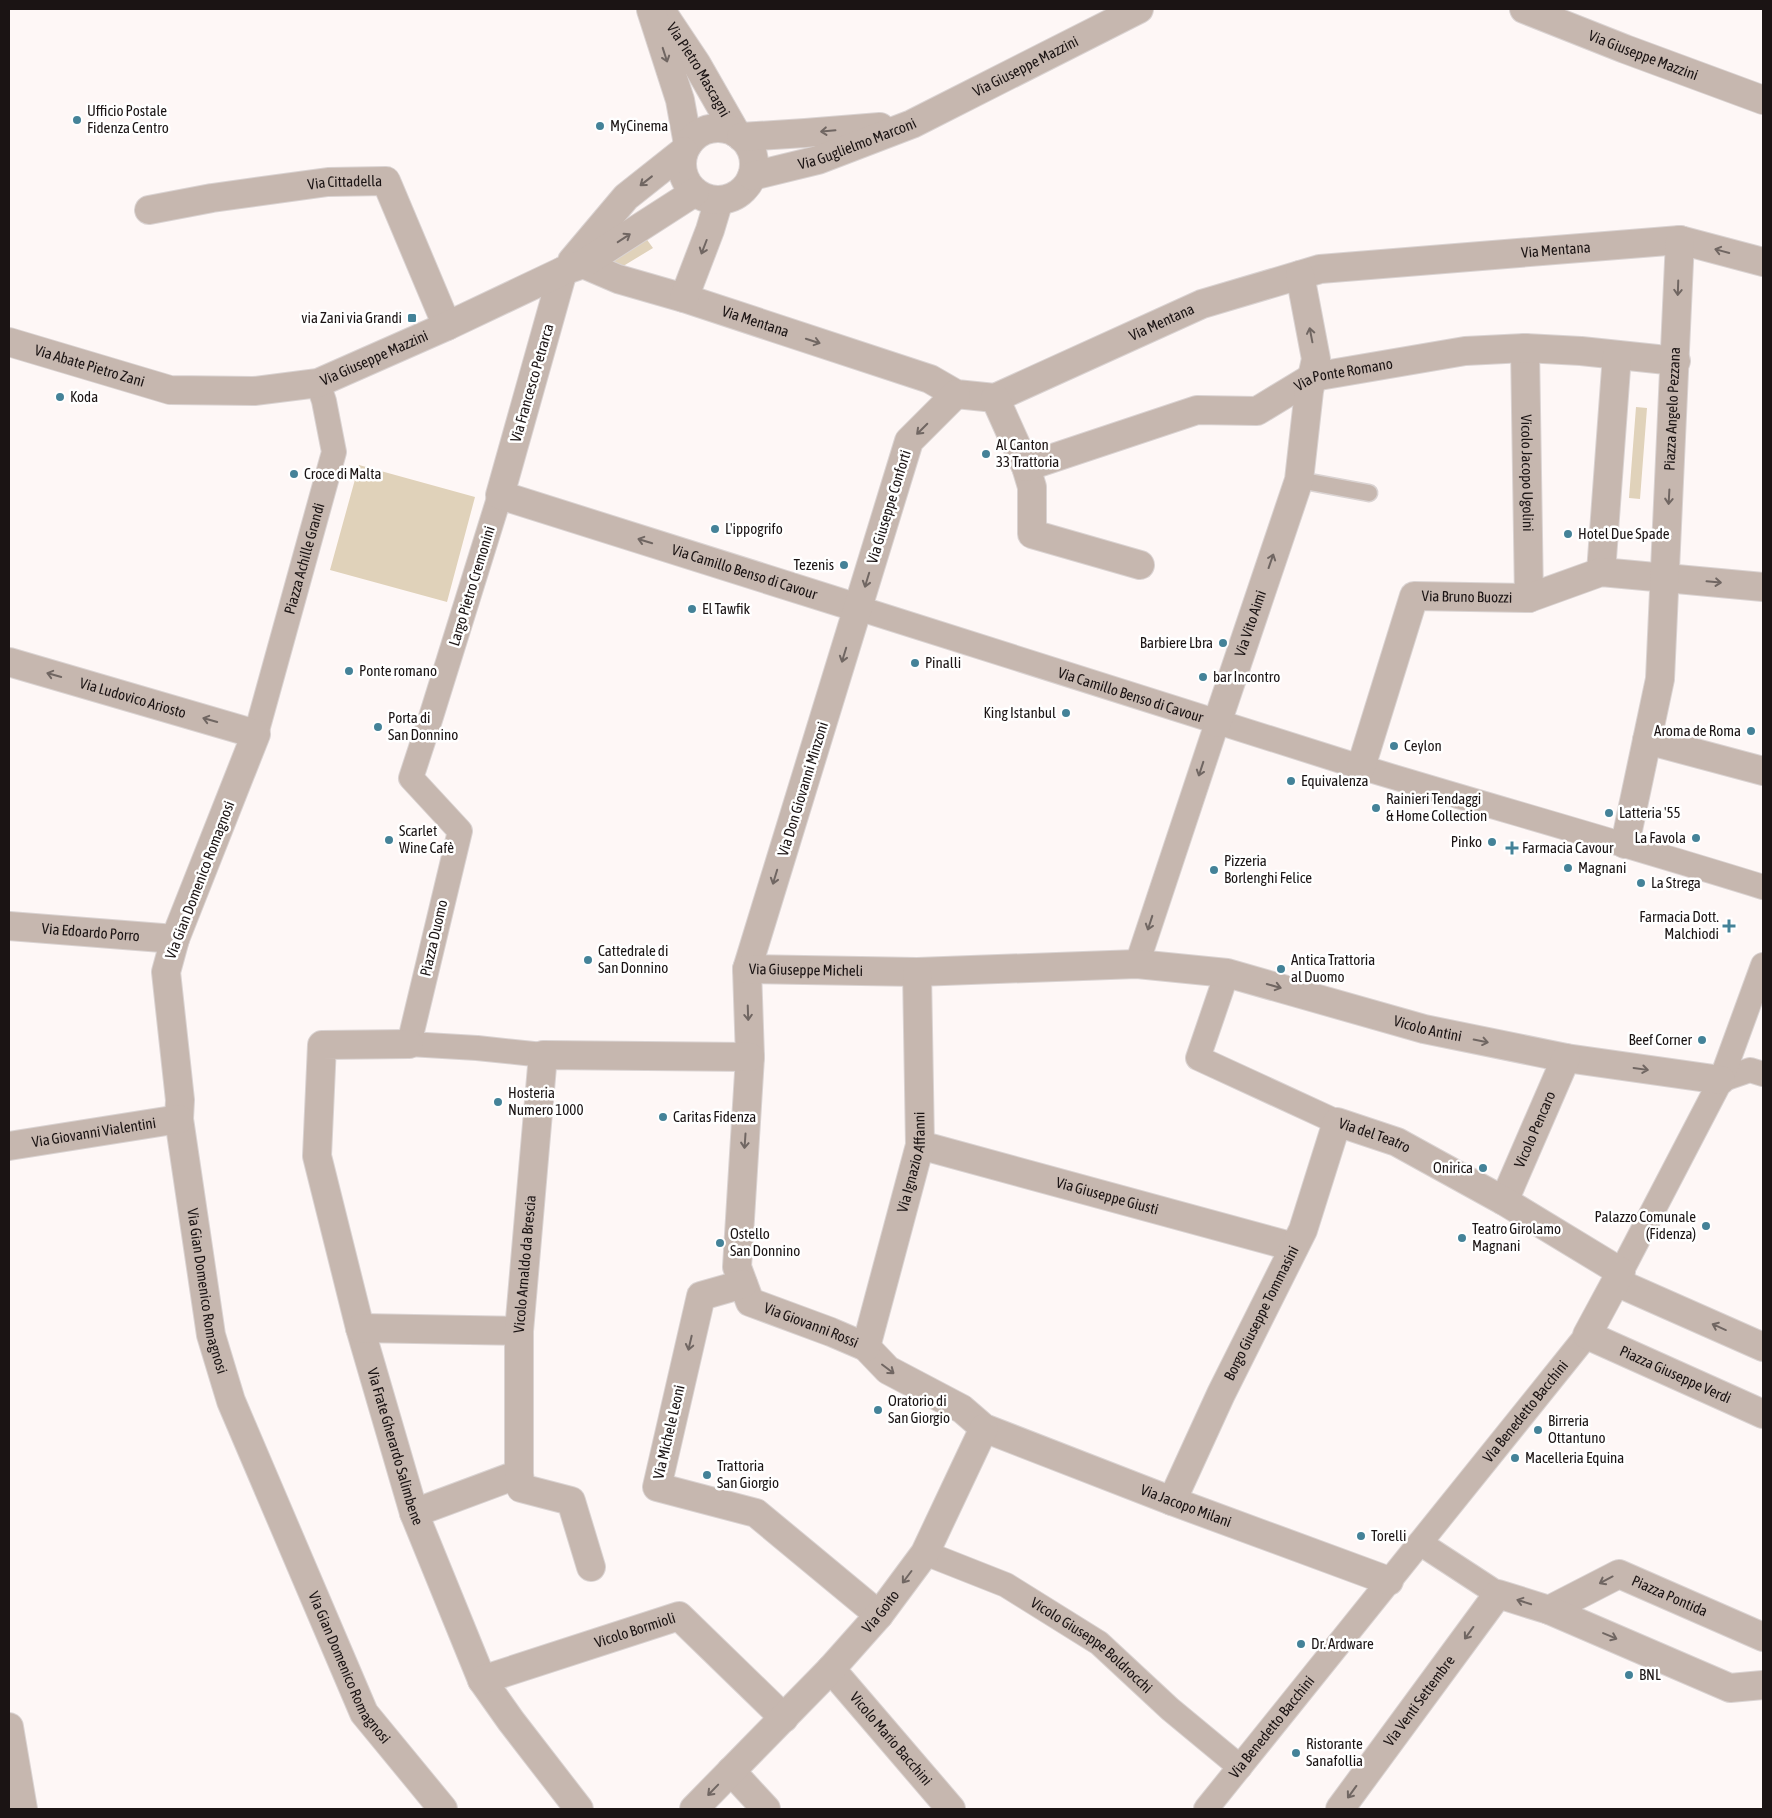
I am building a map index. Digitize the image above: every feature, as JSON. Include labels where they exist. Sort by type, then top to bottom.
[{"type":"street","name":"Via Pietro Mascagni","points":[[650,9],[680,100],[686,147]]},
{"type":"street","name":"Via Pietro Mascagni","points":[[660,9],[696,63],[738,135]]},
{"type":"street","name":"Via Giuseppe Mazzini","points":[[912,124],[1139,9]]},
{"type":"street","name":"Via Giuseppe Mazzini","points":[[1524,9],[1763,100]]},
{"type":"street","name":"Via Guglielmo Marconi","points":[[686,147],[697,135],[713,128],[728,129],[738,135],[805,133],[912,124]]},
{"type":"street","name":"Via Guglielmo Marconi","points":[[752,176],[818,160],[912,124]]},
{"type":"street","points":[[686,147],[682,163],[685,180],[707,196],[728,199],[746,187],[754,169],[753,156],[746,142],[738,135]]},
{"type":"street","name":"Via Giuseppe Mazzini","points":[[573,268],[626,197],[686,147]]},
{"type":"street","name":"Via Cittadella","points":[[149,210],[212,198],[328,182],[386,181],[447,326]]},
{"type":"street","points":[[684,298],[710,230],[707,196]]},
{"type":"street","name":"Via Giuseppe Mazzini","points":[[170,390],[254,391],[318,383],[573,268],[707,196]]},
{"type":"street","name":"Via Mentana","points":[[573,268],[684,298],[930,379],[956,394],[995,398],[1202,304],[1320,269],[1680,240],[1763,262]]},
{"type":"street","name":"Piazza Angelo Pezzana","points":[[1625,844],[1660,679],[1676,361],[1680,240]]},
{"type":"street","name":"Via Francesco Petrarca","points":[[500,495],[573,268]]},
{"type":"street","name":"Via Vito Aimi","points":[[1136,964],[1299,480],[1309,391],[1316,359],[1300,275]]},
{"type":"street","name":"Via Abate Pietro Zani","points":[[9,342],[170,390]]},
{"type":"street","name":"Via Ponte Romano","points":[[1026,467],[1197,410],[1257,411],[1313,377],[1465,351],[1525,348],[1581,351],[1676,361]]},
{"type":"street","name":"Vicolo Jacopo Ugolini","points":[[1525,348],[1529,598]]},
{"type":"street","points":[[1601,572],[1618,355]]},
{"type":"street","name":"Piazza Achille Grandi","points":[[256,734],[334,452],[324,401],[318,383]]},
{"type":"street","name":"Via Giuseppe Conforti","points":[[858,608],[909,441],[956,394]]},
{"type":"street","points":[[995,398],[1026,467],[1032,487],[1032,534],[1140,565]]},
{"type":"street","name":"Via Camillo Benso di Cavour","points":[[500,495],[1217,723],[1763,887]]},
{"type":"street","name":"Largo Pietro Cremonini","points":[[460,831],[411,778],[500,495]]},
{"type":"street","name":"Via Bruno Buozzi","points":[[1361,767],[1414,596],[1529,598],[1601,572],[1763,587]]},
{"type":"street","name":"Via Don Giovanni Minzoni","points":[[747,969],[858,608]]},
{"type":"street","name":"Via Ludovico Ariosto","points":[[9,662],[256,734]]},
{"type":"street","name":"Via Gian Domenico Romagnosi","points":[[256,734],[174,939],[166,972],[180,1100],[179,1119],[211,1335],[231,1401],[364,1713],[443,1809]]},
{"type":"street","points":[[1647,740],[1763,771]]},
{"type":"street","name":"Piazza Duomo","points":[[409,1044],[460,831]]},
{"type":"street","name":"Via Edoardo Porro","points":[[9,926],[174,939]]},
{"type":"street","name":"Via Giuseppe Micheli","points":[[750,1057],[747,969],[917,972],[1136,964]]},
{"type":"street","name":"Vicolo Antini","points":[[1136,964],[1227,973],[1424,1030],[1566,1058],[1721,1080]]},
{"type":"street","name":"Via Benedetto Bacchini","points":[[1206,1809],[1587,1335],[1721,1080],[1763,964]]},
{"type":"street","name":"Via Ignazio Affanni","points":[[866,1347],[920,1145],[917,972]]},
{"type":"street","name":"Via del Teatro","points":[[1227,973],[1198,1058],[1337,1122],[1397,1142],[1504,1201],[1618,1277]]},
{"type":"street","points":[[409,1044],[477,1048],[543,1056],[750,1057]]},
{"type":"street","name":"Via Frate Gherardo Salimbene","points":[[409,1044],[322,1045],[318,1156],[360,1328],[414,1513],[482,1680],[578,1809]]},
{"type":"street","name":"Vicolo Arnaldo da Brescia","points":[[519,1474],[519,1331],[543,1056]]},
{"type":"street","name":"Via Giovanni Rossi","points":[[750,1057],[737,1267],[750,1302],[832,1332],[866,1347],[888,1370],[962,1408],[984,1428]]},
{"type":"street","name":"Vicolo Pencaro","points":[[1504,1201],[1566,1058]]},
{"type":"street","points":[[1721,1080],[1750,1070],[1763,1074]]},
{"type":"street","name":"Via Giovanni Vialentini","points":[[9,1146],[179,1119]]},
{"type":"street","name":"Borgo Giuseppe Tommasini","points":[[1172,1501],[1221,1394],[1303,1230],[1337,1122]]},
{"type":"street","name":"Via Giuseppe Giusti","points":[[920,1145],[1294,1247]]},
{"type":"street","points":[[1618,1277],[1763,1347]]},
{"type":"street","name":"Via Michele Leoni","points":[[743,1284],[701,1296],[656,1487],[756,1513],[879,1615]]},
{"type":"street","points":[[360,1328],[519,1331]]},
{"type":"street","name":"Piazza Giuseppe Verdi","points":[[1587,1335],[1763,1414]]},
{"type":"street","name":"Via Jacopo Milani","points":[[984,1428],[1172,1501],[1389,1581]]},
{"type":"street","name":"Via Goito","points":[[694,1809],[831,1669],[879,1615],[925,1553],[984,1428]]},
{"type":"street","points":[[414,1513],[519,1474],[521,1488],[571,1501],[591,1567]]},
{"type":"street","points":[[1420,1542],[1498,1594],[1549,1610],[1730,1688],[1763,1685]]},
{"type":"street","name":"Vicolo Giuseppe Boldrocchi","points":[[925,1553],[1006,1585],[1099,1643],[1170,1709],[1240,1767]]},
{"type":"street","name":"Piazza Pontida","points":[[1549,1610],[1619,1574],[1763,1637]]},
{"type":"street","name":"Via Venti Settembre","points":[[1340,1809],[1498,1594]]},
{"type":"street","name":"Vicolo Bormioli","points":[[482,1680],[679,1616],[784,1718]]},
{"type":"street","name":"Vicolo Mario Bacchini","points":[[831,1669],[951,1809]]},
{"type":"street","points":[[9,1727],[23,1809]]},
{"type":"street","points":[[731,1771],[766,1809]]},
{"type":"lane","points":[[1299,480],[1369,493]]},
{"type":"shaded area","points":[[645,237],[653,248],[620,268],[603,263]]},
{"type":"shaded area","points":[[1636,407],[1647,408],[1640,499],[1629,498]]},
{"type":"shaded area","points":[[359,465],[475,497],[447,602],[330,570]]},
{"type":"place","name":"Ufficio Postale Fidenza Centro","points":[[77,120]]},
{"type":"place","name":"MyCinema","points":[[600,126]]},
{"type":"place","name":"via Zani via Grandi","points":[[412,318]]},
{"type":"place","name":"Koda","points":[[60,397]]},
{"type":"place","name":"Al Canton 33 Trattoria","points":[[986,454]]},
{"type":"place","name":"Croce di Malta","points":[[294,474]]},
{"type":"place","name":"L'ippogrifo","points":[[715,529]]},
{"type":"place","name":"Hotel Due Spade","points":[[1568,534]]},
{"type":"place","name":"Tezenis","points":[[844,565]]},
{"type":"place","name":"El Tawfik","points":[[692,609]]},
{"type":"place","name":"Barbiere Lbra","points":[[1223,643]]},
{"type":"place","name":"Pinalli","points":[[915,663]]},
{"type":"place","name":"Ponte romano","points":[[349,671]]},
{"type":"place","name":"bar Incontro","points":[[1203,677]]},
{"type":"place","name":"King Istanbul","points":[[1066,713]]},
{"type":"place","name":"Porta di San Donnino","points":[[378,727]]},
{"type":"place","name":"Aroma de Roma","points":[[1751,731]]},
{"type":"place","name":"Ceylon","points":[[1394,746]]},
{"type":"place","name":"Equivalenza","points":[[1291,781]]},
{"type":"place","name":"Rainieri Tendaggi & Home Collection","points":[[1376,808]]},
{"type":"place","name":"Latteria '55","points":[[1609,813]]},
{"type":"place","name":"La Favola","points":[[1696,838]]},
{"type":"place","name":"Scarlet Wine Cafè","points":[[389,840]]},
{"type":"place","name":"Pinko","points":[[1492,842]]},
{"type":"place","name":"Farmacia Cavour","points":[[1512,848]]},
{"type":"place","name":"Magnani","points":[[1568,868]]},
{"type":"place","name":"Pizzeria Borlenghi Felice","points":[[1214,870]]},
{"type":"place","name":"La Strega","points":[[1641,883]]},
{"type":"place","name":"Farmacia Dott. Malchiodi","points":[[1729,926]]},
{"type":"place","name":"Cattedrale di San Donnino","points":[[588,960]]},
{"type":"place","name":"Antica Trattoria al Duomo","points":[[1281,969]]},
{"type":"place","name":"Beef Corner","points":[[1702,1040]]},
{"type":"place","name":"Hosteria Numero 1000","points":[[498,1102]]},
{"type":"place","name":"Caritas Fidenza","points":[[663,1117]]},
{"type":"place","name":"Onirica","points":[[1483,1168]]},
{"type":"place","name":"Palazzo Comunale (Fidenza)","points":[[1706,1226]]},
{"type":"place","name":"Teatro Girolamo Magnani","points":[[1462,1238]]},
{"type":"place","name":"Ostello San Donnino","points":[[720,1243]]},
{"type":"place","name":"Oratorio di San Giorgio","points":[[878,1410]]},
{"type":"place","name":"Birreria Ottantuno","points":[[1538,1430]]},
{"type":"place","name":"Macelleria Equina","points":[[1515,1458]]},
{"type":"place","name":"Trattoria San Giorgio","points":[[707,1475]]},
{"type":"place","name":"Torelli","points":[[1361,1536]]},
{"type":"place","name":"Dr. Ardware","points":[[1301,1644]]},
{"type":"place","name":"BNL","points":[[1629,1675]]},
{"type":"place","name":"Ristorante Sanafollia","points":[[1296,1753]]}]
